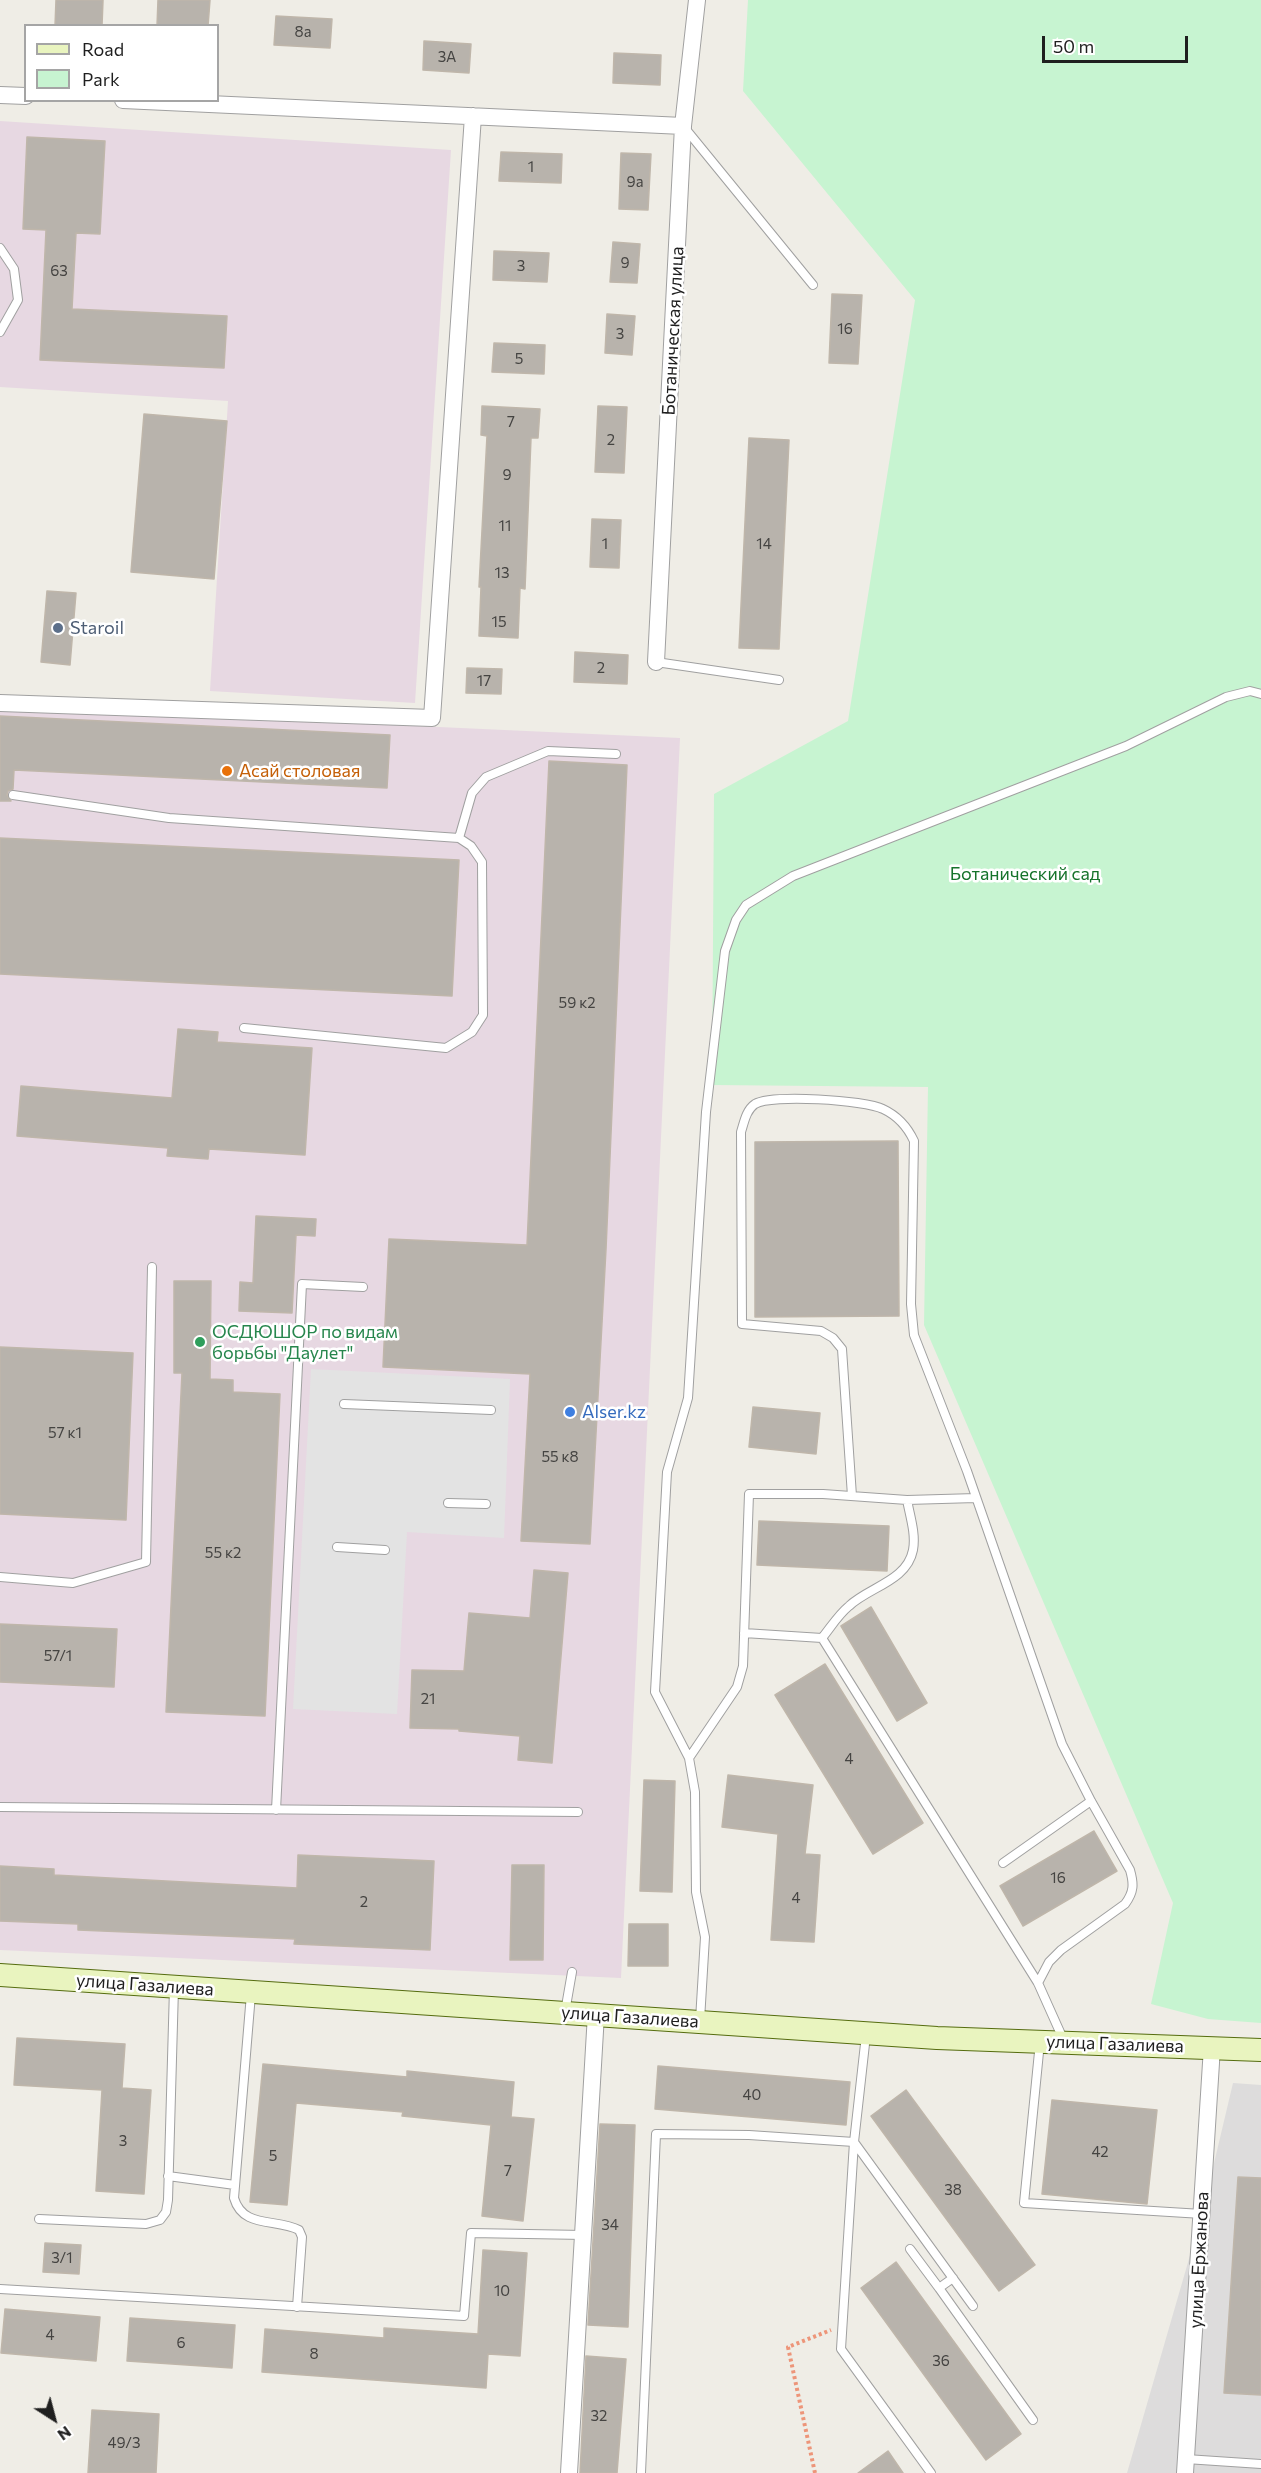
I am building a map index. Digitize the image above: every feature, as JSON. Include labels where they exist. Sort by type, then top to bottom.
[{"type":"main road","name":"улица Газалиева","points":[[0,1975],[867,2033],[1261,2050]]},
{"type":"street","name":"Ботаническая улица","points":[[656,662],[683,126],[697,0]]},
{"type":"street","points":[[0,95],[24,96]]},
{"type":"street","points":[[167,102],[683,126]]},
{"type":"street","points":[[0,703],[432,718],[473,116]]},
{"type":"street","points":[[569,2473],[596,2014]]},
{"type":"street","name":"улица Ержанова","points":[[1185,2466],[1212,2047]]},
{"type":"lane","points":[[683,126],[813,285]]},
{"type":"lane","points":[[0,248],[14,268],[18,300],[0,332]]},
{"type":"lane","points":[[656,662],[779,680]]},
{"type":"lane","points":[[700,2021],[705,1937],[696,1892],[695,1792],[689,1758],[655,1692],[668,1472],[688,1398],[706,1112],[725,951],[736,920],[746,905],[793,876],[1126,746],[1226,698],[1250,691],[1261,694]]},
{"type":"lane","points":[[459,838],[472,793],[486,777],[548,751],[616,754]]},
{"type":"lane","points":[[13,795],[170,818],[459,838],[471,846],[482,862],[483,1015],[472,1032],[446,1048],[244,1028]]},
{"type":"lane","points":[[852,1496],[842,1349],[833,1338],[821,1331],[742,1324],[741,1132],[747,1114],[755,1104],[770,1100],[855,1102],[881,1108],[898,1118],[914,1141],[911,1304],[914,1335],[976,1498],[1062,1744],[1090,1801],[1130,1870],[1134,1882],[1133,1894],[1125,1904],[1060,1950],[1038,1983]]},
{"type":"lane","points":[[0,1577],[73,1583],[146,1562],[152,1267]]},
{"type":"lane","points":[[276,1810],[302,1284],[363,1287]]},
{"type":"lane","points":[[344,1404],[490,1410]]},
{"type":"lane","points":[[689,1758],[736,1687],[743,1666],[749,1494],[852,1496],[907,1500],[976,1498]]},
{"type":"lane","points":[[822,1638],[850,1604],[897,1576],[908,1564],[914,1547],[907,1500]]},
{"type":"lane","points":[[448,1503],[486,1504]]},
{"type":"lane","points":[[337,1547],[385,1550]]},
{"type":"lane","points":[[744,1633],[822,1638]]},
{"type":"lane","points":[[822,1638],[1038,1983],[1064,2042]]},
{"type":"lane","points":[[1003,1863],[1090,1801]]},
{"type":"lane","points":[[0,1807],[578,1812]]},
{"type":"lane","points":[[565,2012],[572,1972]]},
{"type":"lane","points":[[39,2219],[146,2224],[160,2220],[166,2212],[174,1987]]},
{"type":"lane","points":[[251,1991],[235,2186],[236,2206],[253,2221],[289,2224],[299,2230],[302,2237],[297,2307]]},
{"type":"lane","points":[[867,2033],[854,2142],[841,2349],[930,2473]]},
{"type":"lane","points":[[1040,2041],[1024,2203],[1202,2214]]},
{"type":"lane","points":[[641,2473],[656,2134],[749,2135],[854,2142]]},
{"type":"lane","points":[[854,2142],[974,2306]]},
{"type":"lane","points":[[168,2176],[235,2186]]},
{"type":"lane","points":[[0,2289],[464,2316],[471,2233],[584,2235]]},
{"type":"lane","points":[[910,2249],[1034,2420]]},
{"type":"lane","points":[[939,2288],[953,2278]]},
{"type":"lane","points":[[1185,2466],[1261,2464]]},
{"type":"path","points":[[815,2473],[788,2347],[842,2325]]},
{"type":"shaded area","points":[[0,121],[451,150],[415,703],[210,691],[228,401],[0,387]]},
{"type":"shaded area","points":[[0,707],[680,738],[621,1978],[0,1950]]},
{"type":"shaded area","points":[[311,1369],[510,1379],[504,1538],[407,1532],[397,1714],[293,1709]]},
{"type":"shaded area","points":[[1233,2083],[1261,2085],[1261,2473],[1127,2473],[1202,2214]]},
{"type":"green space","name":"Ботанический сад","points":[[748,0],[1261,0],[1261,2023],[1208,2019],[1151,2004],[1173,1903],[924,1325],[928,1087],[712,1085],[714,794],[848,721],[915,300],[743,91]]},
{"type":"building","points":[[56,0],[103,0],[102,24],[55,24]]},
{"type":"building","points":[[158,0],[210,0],[208,24],[157,24]]},
{"type":"building","points":[[276,16],[332,19],[330,48],[274,45]]},
{"type":"building","points":[[424,41],[471,44],[469,73],[423,70]]},
{"type":"building","points":[[614,53],[661,55],[660,85],[613,83]]},
{"type":"building","points":[[27,137],[105,141],[100,234],[76,233],[72,309],[227,316],[224,368],[40,360],[46,230],[23,229]]},
{"type":"building","points":[[501,152],[562,154],[561,183],[499,181]]},
{"type":"building","points":[[621,153],[651,154],[648,210],[619,209]]},
{"type":"building","points":[[613,242],[640,244],[637,283],[610,282]]},
{"type":"building","points":[[494,251],[549,253],[547,282],[493,280]]},
{"type":"building","points":[[832,294],[862,295],[858,364],[829,363]]},
{"type":"building","points":[[607,314],[635,316],[632,355],[605,353]]},
{"type":"building","points":[[494,343],[545,345],[544,374],[492,372]]},
{"type":"building","points":[[482,406],[540,409],[538,438],[531,438],[525,589],[520,588],[518,638],[479,636],[481,587],[479,587],[487,436],[481,435]]},
{"type":"building","points":[[598,406],[627,407],[624,473],[595,472]]},
{"type":"building","points":[[144,414],[227,421],[214,579],[131,572]]},
{"type":"building","points":[[749,438],[789,440],[779,649],[739,648]]},
{"type":"building","points":[[592,519],[621,520],[619,568],[590,567]]},
{"type":"building","points":[[47,591],[76,593],[70,665],[41,662]]},
{"type":"building","points":[[575,652],[628,655],[627,684],[574,682]]},
{"type":"building","points":[[467,668],[502,669],[501,694],[466,693]]},
{"type":"building","points":[[0,716],[390,735],[387,788],[14,770],[13,789],[8,791],[7,795],[11,801],[0,801]]},
{"type":"building","points":[[549,761],[627,765],[606,1249],[590,1544],[521,1541],[530,1374],[383,1367],[389,1239],[527,1245]]},
{"type":"building","points":[[0,838],[459,860],[452,996],[0,974]]},
{"type":"building","points":[[178,1029],[218,1032],[217,1042],[312,1048],[305,1155],[209,1149],[208,1159],[167,1156],[168,1148],[17,1136],[21,1086],[172,1098]]},
{"type":"building","points":[[898,1141],[899,1316],[755,1317],[755,1142]]},
{"type":"building","points":[[256,1216],[316,1219],[315,1236],[296,1235],[292,1313],[239,1311],[240,1282],[253,1283]]},
{"type":"building","points":[[174,1281],[211,1281],[210,1379],[233,1380],[233,1392],[280,1394],[265,1716],[166,1712],[182,1373],[174,1373]]},
{"type":"building","points":[[0,1347],[133,1353],[126,1520],[0,1514]]},
{"type":"building","points":[[753,1407],[820,1413],[816,1454],[749,1447]]},
{"type":"building","points":[[759,1521],[889,1526],[887,1571],[757,1565]]},
{"type":"building","points":[[534,1570],[568,1573],[552,1763],[518,1760],[520,1736],[459,1731],[459,1729],[410,1728],[412,1670],[464,1671],[469,1613],[530,1618]]},
{"type":"building","points":[[871,1607],[927,1703],[897,1721],[841,1626]]},
{"type":"building","points":[[0,1624],[117,1629],[114,1687],[0,1682]]},
{"type":"building","points":[[825,1664],[923,1823],[873,1854],[775,1695]]},
{"type":"building","points":[[728,1775],[813,1785],[805,1854],[820,1855],[814,1942],[771,1940],[778,1834],[722,1827]]},
{"type":"building","points":[[644,1780],[675,1781],[672,1892],[640,1891]]},
{"type":"building","points":[[1094,1831],[1117,1871],[1023,1926],[1000,1886]]},
{"type":"building","points":[[298,1855],[434,1861],[430,1950],[294,1944],[295,1939],[78,1930],[78,1924],[0,1921],[0,1866],[54,1869],[54,1875],[297,1888]]},
{"type":"building","points":[[512,1865],[544,1865],[543,1960],[510,1960]]},
{"type":"building","points":[[629,1924],[668,1924],[668,1966],[628,1966]]},
{"type":"building","points":[[17,2038],[125,2044],[122,2088],[151,2090],[144,2194],[96,2191],[102,2090],[14,2085]]},
{"type":"building","points":[[263,2064],[407,2077],[407,2071],[514,2082],[511,2117],[534,2119],[523,2221],[482,2216],[491,2125],[402,2116],[403,2112],[296,2103],[287,2205],[250,2202]]},
{"type":"building","points":[[658,2066],[850,2082],[846,2125],[655,2109]]},
{"type":"building","points":[[906,2090],[1035,2265],[999,2291],[871,2116]]},
{"type":"building","points":[[1052,2100],[1157,2110],[1147,2204],[1042,2194]]},
{"type":"building","points":[[600,2124],[635,2125],[628,2327],[588,2325]]},
{"type":"building","points":[[1238,2177],[1261,2178],[1261,2395],[1224,2393]]},
{"type":"building","points":[[45,2243],[81,2245],[79,2274],[43,2272]]},
{"type":"building","points":[[483,2250],[527,2253],[520,2356],[488,2354],[486,2388],[262,2372],[265,2329],[384,2338],[384,2328],[478,2334]]},
{"type":"building","points":[[896,2262],[1021,2434],[986,2460],[861,2288]]},
{"type":"building","points":[[5,2309],[100,2317],[96,2361],[1,2353]]},
{"type":"building","points":[[130,2318],[235,2325],[232,2368],[127,2361]]},
{"type":"building","points":[[586,2356],[626,2359],[617,2473],[580,2473]]},
{"type":"building","points":[[92,2410],[159,2414],[156,2473],[88,2473]]},
{"type":"building","points":[[888,2451],[903,2473],[858,2473]]},
{"type":"place","name":"Staroil","points":[[58,628]]},
{"type":"place","name":"Асай столовая","points":[[227,771]]},
{"type":"place","name":"ОСДЮШОР по видам борьбы \"Даулет\"","points":[[200,1342]]},
{"type":"place","name":"Alser.kz","points":[[570,1412]]}]
